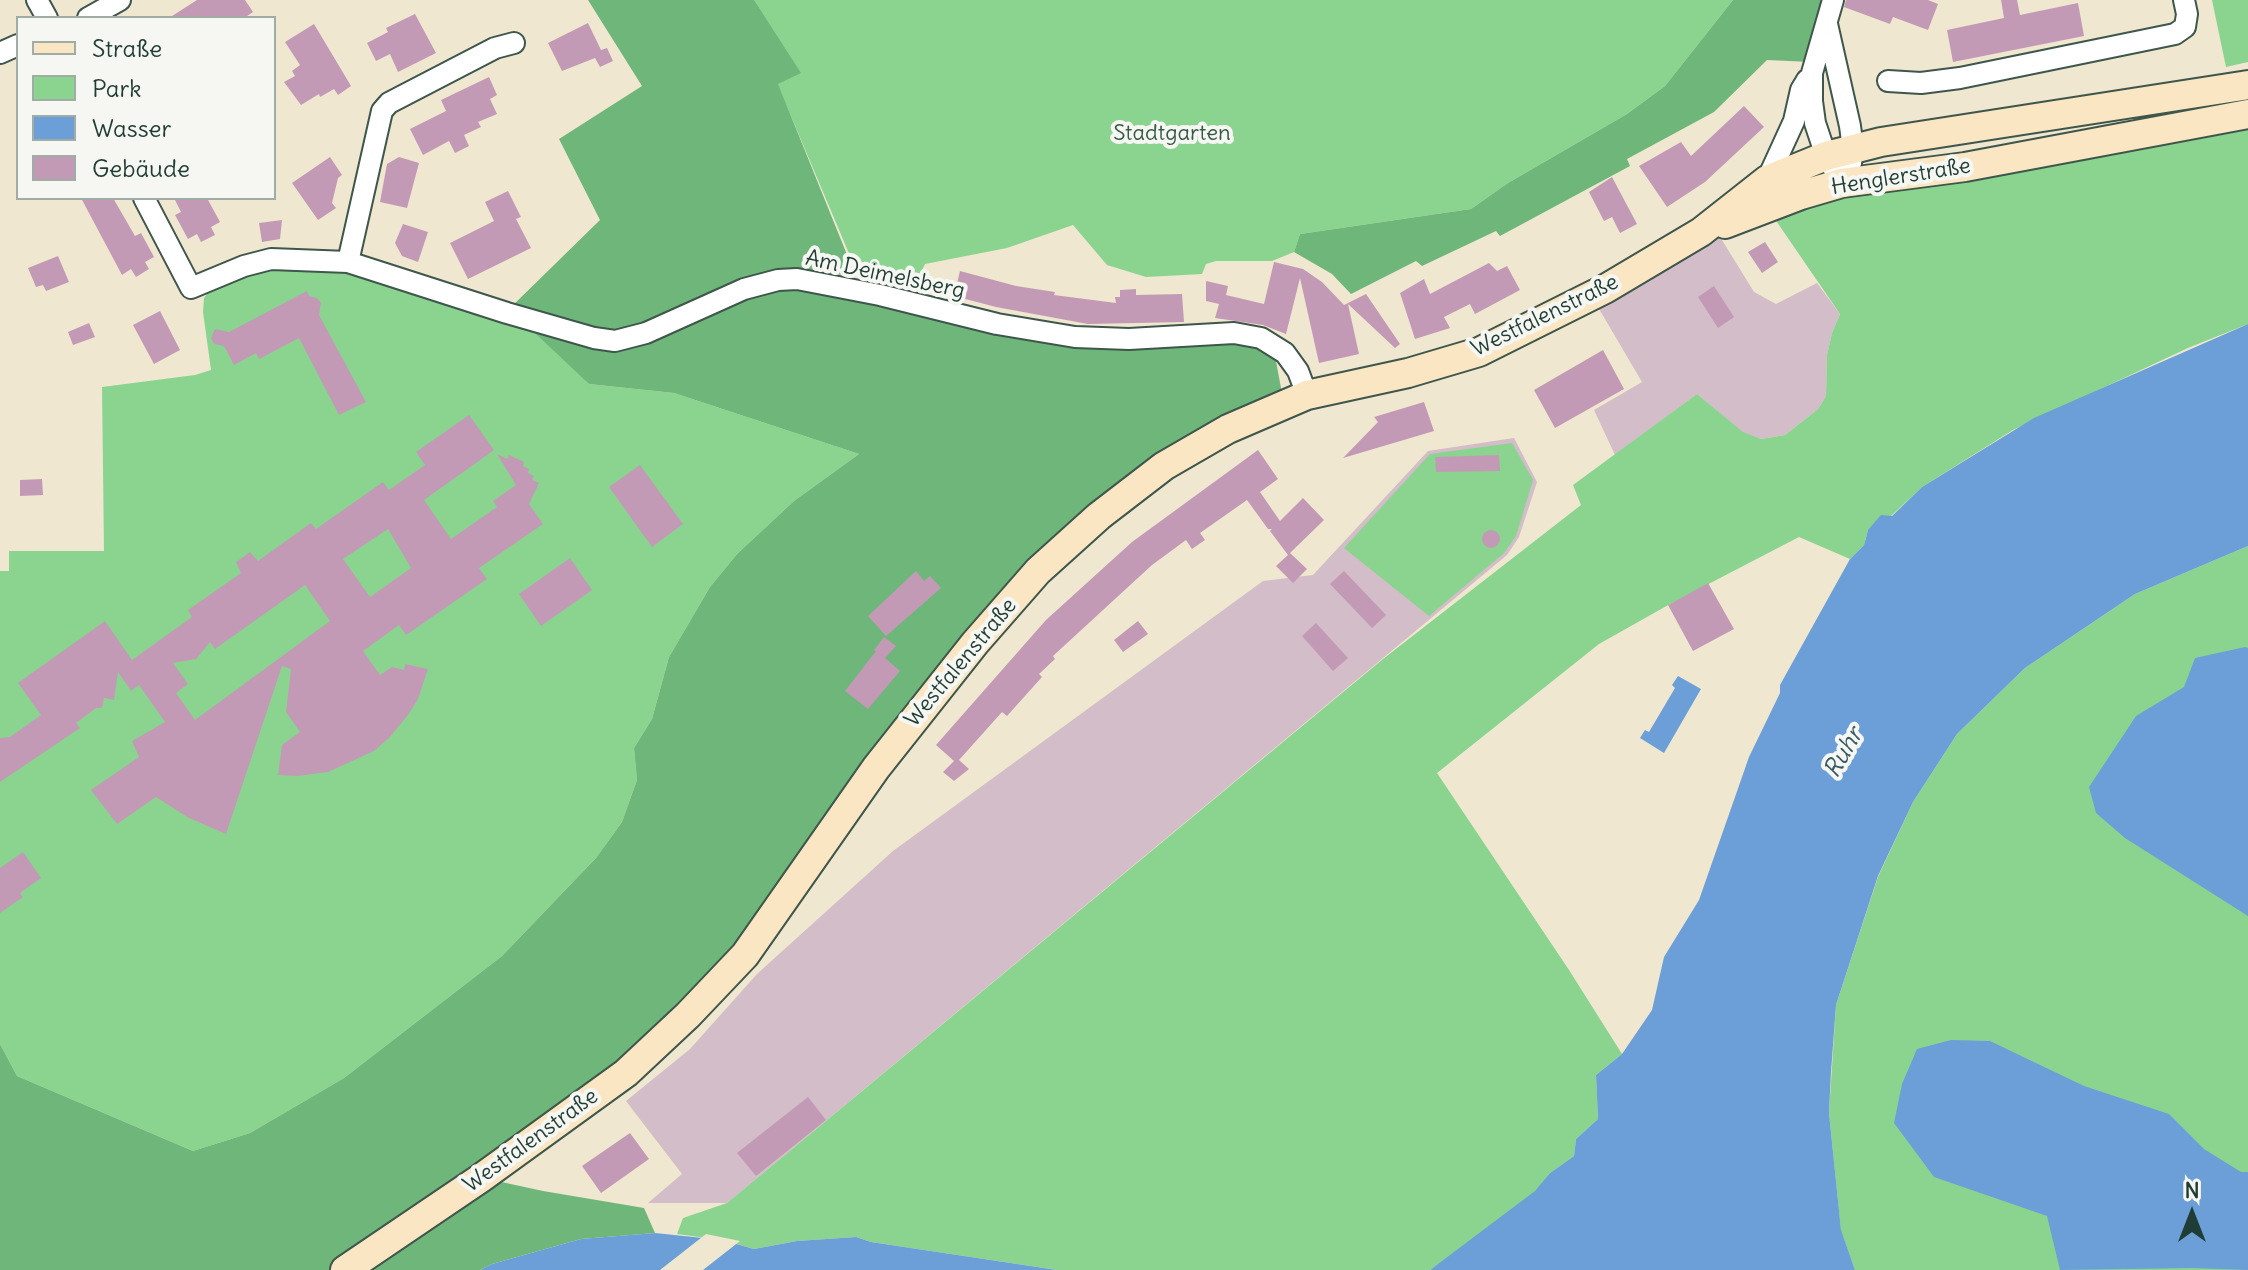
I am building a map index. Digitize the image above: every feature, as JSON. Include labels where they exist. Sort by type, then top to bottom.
[{"type":"main road","name":"Henglerstraße","points":[[1701,232],[1767,180],[1843,144],[1881,142],[2248,85]]},
{"type":"main road","name":"Henglerstraße","points":[[1701,232],[1842,183],[1965,167],[2248,114]]},
{"type":"main road","name":"Westfalenstraße","points":[[345,1270],[481,1178],[626,1073],[688,1015],[745,955],[906,728],[975,643],[1038,571],[1099,516],[1164,466],[1302,383],[1408,373],[1479,352],[1605,289],[1701,232]]},
{"type":"street","points":[[92,16],[120,0]]},
{"type":"street","points":[[1767,180],[1794,121],[1801,90],[1812,73],[1833,0]]},
{"type":"street","points":[[1888,81],[1921,83],[1960,78],[2175,34],[2185,27],[2187,14],[2184,0]]},
{"type":"street","points":[[1826,22],[1843,144],[1842,183]]},
{"type":"street","points":[[348,262],[382,111],[389,103],[495,48],[514,43]]},
{"type":"street","points":[[1812,73],[1815,123],[1843,144]]},
{"type":"street","name":"Am Deimelsberg","points":[[145,200],[191,288],[244,266],[271,259],[348,262],[446,295],[594,338],[615,341],[646,333],[761,284],[807,280],[997,324],[1075,337],[1129,339],[1234,333],[1261,338],[1285,353],[1302,383]]},
{"type":"shaded area","points":[[1717,232],[1754,292],[1776,304],[1817,283],[1840,314],[1827,355],[1826,396],[1818,409],[1785,435],[1761,439],[1743,433],[1697,394],[1615,455],[1594,410],[1642,382],[1595,302]]},
{"type":"shaded area","points":[[1514,438],[1537,482],[1519,537],[1507,555],[727,1203],[648,1203],[682,1174],[626,1101],[690,1049],[757,974],[893,851],[1263,581],[1313,575],[1428,451]]},
{"type":"green space","points":[[588,0],[754,0],[801,73],[778,84],[856,277],[809,270],[767,274],[632,329],[606,330],[507,311],[600,220],[559,139],[642,86]]},
{"type":"green space","name":"Stadtgarten","points":[[754,0],[1733,0],[1665,86],[1627,114],[1508,183],[1471,209],[1300,234],[1294,252],[1272,261],[1216,261],[1206,264],[1202,274],[1146,277],[1107,265],[1073,225],[1007,248],[925,264],[908,299],[877,292],[856,270],[777,83]]},
{"type":"green space","points":[[1733,0],[1829,0],[1811,62],[1767,60],[1714,112],[1627,159],[1630,166],[1500,236],[1496,231],[1422,266],[1416,261],[1351,294],[1332,274],[1294,252],[1300,234],[1471,209],[1508,183],[1627,114],[1665,86]]},
{"type":"green space","points":[[2212,0],[2248,0],[2248,62],[2226,67]]},
{"type":"green space","points":[[2248,119],[2248,324],[2188,348],[2013,430],[1922,487],[1891,516],[1868,530],[1864,545],[1850,559],[1799,537],[1670,604],[1599,644],[1437,773],[1622,1054],[1596,1075],[1598,1119],[1576,1139],[1574,1156],[1550,1173],[1536,1191],[1501,1219],[1430,1270],[1057,1270],[871,1242],[856,1237],[797,1241],[754,1249],[722,1240],[677,1234],[683,1218],[727,1203],[1383,659],[1581,505],[1573,485],[1697,394],[1743,432],[1761,439],[1785,435],[1818,409],[1826,396],[1827,355],[1840,314],[1768,209]]},
{"type":"green space","points":[[270,270],[345,270],[536,326],[589,384],[674,393],[859,454],[794,501],[737,554],[710,587],[669,657],[652,719],[634,748],[637,780],[622,822],[596,858],[502,956],[344,1078],[250,1133],[193,1151],[17,1076],[0,1044],[0,571],[9,571],[9,551],[104,551],[102,387],[195,375],[211,370],[203,312],[204,298],[213,286]]},
{"type":"green space","points":[[809,288],[988,326],[1247,337],[1275,356],[1284,404],[1099,514],[688,1014],[338,1270],[0,1270],[0,1044],[17,1076],[193,1151],[250,1133],[344,1078],[502,956],[596,858],[622,822],[637,780],[634,748],[652,719],[669,657],[710,587],[737,554],[794,501],[859,454],[674,393],[589,384],[536,334],[536,326],[592,341],[769,290]]},
{"type":"green space","points":[[1512,443],[1533,480],[1516,536],[1504,553],[1429,616],[1344,548],[1430,454]]},
{"type":"green space","points":[[2248,546],[2248,1270],[1855,1270],[1841,1231],[1829,1113],[1836,1005],[1878,877],[1913,802],[1957,734],[2025,668],[2135,594]]},
{"type":"green space","points":[[483,1178],[644,1208],[655,1233],[581,1239],[480,1270],[353,1270]]},
{"type":"water","name":"Ruhr","points":[[2248,324],[2248,546],[2135,594],[2025,668],[1957,734],[1913,802],[1878,876],[1836,1005],[1831,1072],[1829,1113],[1841,1230],[1855,1270],[1430,1270],[1535,1191],[1550,1173],[1574,1156],[1576,1139],[1598,1119],[1596,1075],[1622,1054],[1652,1010],[1664,957],[1699,900],[1749,757],[1780,693],[1780,685],[1850,559],[1864,545],[1868,530],[1881,515],[1892,516],[1922,487],[2034,418]]},
{"type":"water","points":[[2248,648],[2248,916],[2125,838],[2096,813],[2089,787],[2136,716],[2184,687],[2195,658]]},
{"type":"water","points":[[1678,676],[1701,689],[1664,753],[1640,738],[1645,730],[1649,732],[1675,688],[1672,685]]},
{"type":"water","points":[[1951,1040],[1990,1041],[2084,1086],[2169,1114],[2204,1149],[2241,1172],[2248,1172],[2248,1270],[2060,1270],[2047,1216],[1934,1177],[1894,1123],[1902,1084],[1917,1049]]},
{"type":"water","points":[[655,1233],[722,1240],[754,1249],[797,1241],[856,1237],[871,1242],[1057,1270],[480,1270],[581,1239]]},
{"type":"pier","points":[[706,1234],[740,1241],[703,1270],[660,1270]]},
{"type":"building","points":[[197,0],[245,0],[253,12],[247,16],[172,16]]},
{"type":"building","points":[[1846,0],[1928,0],[1938,4],[1928,30],[1893,17],[1890,24],[1844,7]]},
{"type":"building","points":[[2001,0],[2017,0],[2020,15],[2078,3],[2084,36],[1953,62],[1947,30],[2004,18]]},
{"type":"building","points":[[415,14],[436,53],[398,72],[390,54],[376,61],[367,43],[388,32],[386,28]]},
{"type":"building","points":[[588,23],[601,50],[607,48],[613,61],[600,67],[595,58],[562,71],[548,43]]},
{"type":"building","points":[[314,24],[351,86],[338,95],[334,89],[320,97],[319,94],[301,105],[284,82],[295,76],[292,71],[300,65],[285,42]]},
{"type":"building","points":[[489,77],[497,95],[490,99],[497,114],[478,122],[481,127],[464,135],[469,146],[455,153],[449,141],[423,155],[410,129],[446,111],[441,100]]},
{"type":"building","points":[[1744,106],[1764,127],[1705,182],[1667,207],[1639,166],[1681,142],[1691,156]]},
{"type":"building","points":[[330,157],[342,175],[338,178],[332,203],[336,208],[318,220],[292,183]]},
{"type":"building","points":[[399,157],[419,163],[407,208],[380,202],[387,164]]},
{"type":"building","points":[[1612,177],[1637,224],[1620,233],[1612,217],[1604,221],[1589,192]]},
{"type":"building","points":[[508,191],[521,217],[516,219],[531,248],[468,279],[450,243],[494,221],[485,202]]},
{"type":"building","points":[[82,200],[114,200],[135,236],[141,233],[154,257],[145,262],[149,269],[136,277],[131,269],[122,275]]},
{"type":"building","points":[[175,200],[208,200],[220,222],[211,227],[215,235],[201,242],[197,234],[188,239],[175,215],[181,212]]},
{"type":"building","points":[[282,220],[280,239],[262,242],[259,223]]},
{"type":"building","points":[[403,224],[428,232],[418,262],[402,256],[395,243]]},
{"type":"building","points":[[1765,242],[1778,262],[1762,273],[1748,252]]},
{"type":"building","points":[[58,256],[69,282],[46,291],[43,285],[36,287],[28,268]]},
{"type":"building","points":[[1274,262],[1303,269],[1322,282],[1344,305],[1366,294],[1400,344],[1395,348],[1348,304],[1359,354],[1319,363],[1300,278],[1286,334],[1263,325],[1215,318],[1219,304],[1206,301],[1206,281],[1228,286],[1226,295],[1264,304]]},
{"type":"building","points":[[1489,263],[1497,271],[1507,266],[1520,290],[1475,314],[1470,304],[1444,317],[1450,328],[1415,339],[1400,293],[1424,279],[1430,294]]},
{"type":"building","points":[[960,271],[1016,286],[1055,292],[1054,295],[1116,303],[1115,297],[1120,297],[1120,290],[1136,289],[1136,295],[1182,294],[1184,322],[1088,324],[996,307],[954,296]]},
{"type":"building","points":[[1714,286],[1734,317],[1718,328],[1698,297]]},
{"type":"building","points":[[307,291],[309,296],[321,303],[319,315],[366,402],[339,415],[299,338],[259,359],[256,353],[234,365],[224,346],[214,344],[211,338],[215,329],[229,332]]},
{"type":"building","points":[[160,311],[180,350],[154,364],[133,325]]},
{"type":"building","points":[[89,323],[95,337],[73,345],[68,332]]},
{"type":"building","points":[[1603,350],[1624,389],[1555,428],[1534,390]]},
{"type":"building","points":[[1424,402],[1434,431],[1343,458],[1378,422],[1374,417]]},
{"type":"building","points":[[469,415],[494,450],[424,500],[451,539],[497,507],[493,501],[516,485],[497,454],[507,459],[509,455],[524,462],[528,473],[534,476],[532,480],[539,483],[529,504],[543,524],[479,568],[487,579],[406,635],[399,625],[363,651],[380,675],[392,667],[404,670],[405,664],[428,669],[418,699],[408,715],[374,751],[328,772],[278,775],[282,745],[300,732],[286,712],[291,669],[282,666],[226,834],[189,818],[156,797],[117,824],[91,790],[139,757],[132,741],[165,722],[139,685],[131,691],[118,672],[114,700],[104,698],[102,708],[96,708],[76,723],[80,728],[0,782],[0,738],[10,737],[41,715],[18,683],[105,621],[132,660],[192,617],[188,610],[241,573],[236,562],[250,552],[258,561],[311,523],[316,529],[383,482],[389,490],[425,465],[416,452]],"holes":[[[388,529],[411,568],[370,597],[343,559]],[[305,585],[330,621],[195,720],[176,693],[188,684],[173,663],[196,659],[210,642],[215,649]]]},
{"type":"building","points":[[1258,450],[1278,479],[1260,492],[1280,521],[1303,498],[1324,520],[1290,553],[1307,569],[1293,583],[1276,566],[1288,555],[1270,531],[1272,529],[1268,529],[1247,500],[1200,533],[1205,540],[1192,549],[1186,540],[1152,565],[1053,656],[1055,659],[1039,674],[1042,677],[1007,716],[1002,712],[959,760],[969,769],[954,781],[943,772],[954,761],[936,745],[1046,620],[1132,542]]},
{"type":"building","points":[[1499,455],[1500,471],[1436,472],[1435,457]]},
{"type":"building","points":[[640,465],[683,524],[652,547],[609,487]]},
{"type":"building","points":[[42,479],[43,495],[20,496],[20,480]]},
{"type":"building","points":[[1487,530],[1495,530],[1500,539],[1498,546],[1487,548],[1482,543],[1482,535]]},
{"type":"building","points":[[570,558],[592,590],[541,626],[519,594]]},
{"type":"building","points":[[916,571],[924,581],[930,576],[941,588],[886,636],[868,616]]},
{"type":"building","points":[[1344,571],[1386,615],[1372,628],[1330,584]]},
{"type":"building","points":[[1708,583],[1734,629],[1693,651],[1668,605]]},
{"type":"building","points":[[1138,621],[1148,634],[1123,652],[1114,640]]},
{"type":"building","points":[[1316,623],[1348,658],[1333,671],[1302,636]]},
{"type":"building","points":[[884,637],[896,646],[885,658],[900,671],[868,709],[845,691]]},
{"type":"building","points":[[23,852],[41,878],[20,893],[23,897],[0,913],[0,868]]},
{"type":"building","points":[[808,1097],[826,1120],[756,1176],[737,1153]]},
{"type":"building","points":[[630,1133],[649,1159],[601,1193],[582,1166]]}]
